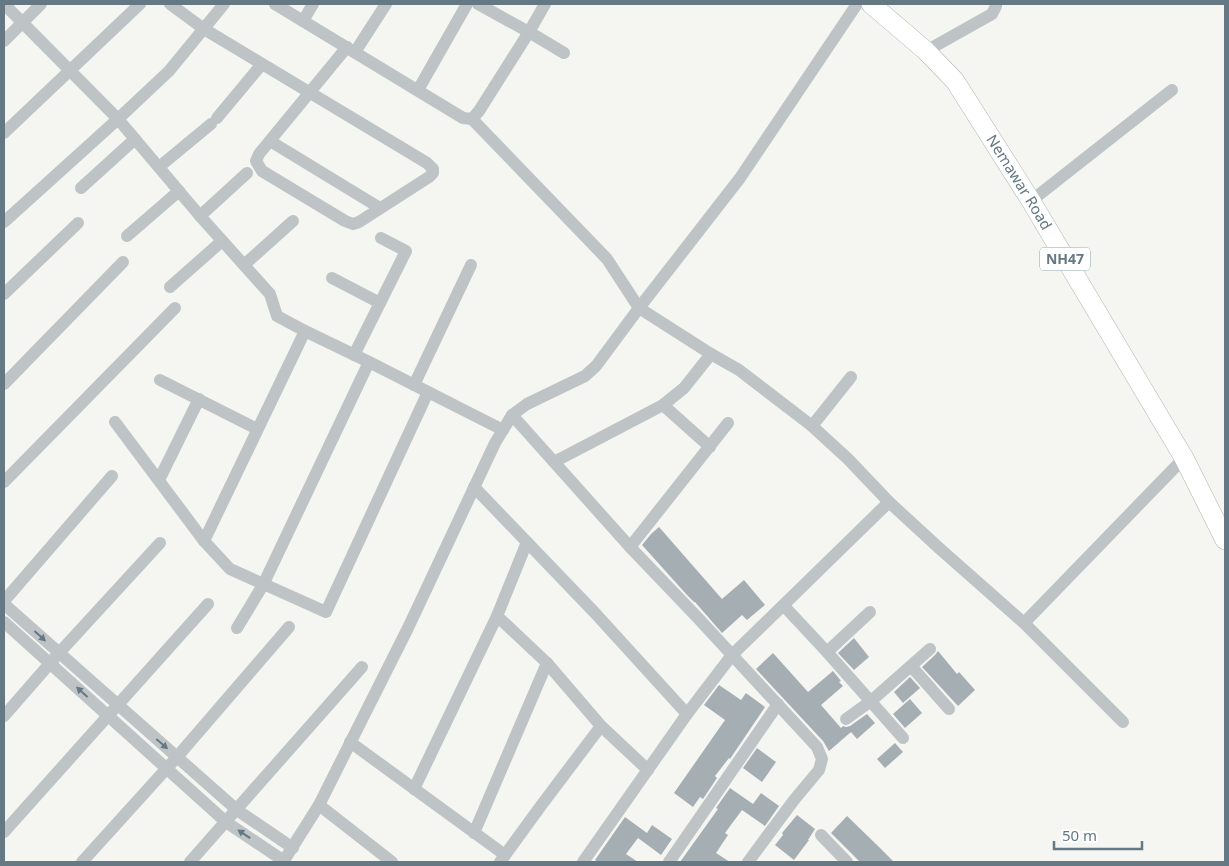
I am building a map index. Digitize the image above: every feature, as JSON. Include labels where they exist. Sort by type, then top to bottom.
[{"type":"highway","name":"Nemawar Road","points":[[871,4],[926,51],[955,82],[1030,201],[1184,458],[1225,540]]},
{"type":"street","points":[[4,4],[118,119],[200,216],[270,294],[278,316],[503,430]]},
{"type":"street","points":[[4,41],[41,4]]},
{"type":"street","points":[[4,133],[140,4]]},
{"type":"street","points":[[170,4],[204,30],[309,92],[427,163],[433,169],[434,173],[429,177],[353,224],[262,171],[256,161],[259,154],[309,92],[351,50],[386,4]]},
{"type":"street","points":[[4,222],[169,71],[224,4]]},
{"type":"street","points":[[275,4],[463,118],[472,118],[479,111],[529,32],[544,4]]},
{"type":"street","points":[[303,21],[312,4]]},
{"type":"street","points":[[418,90],[467,4]]},
{"type":"street","points":[[478,4],[564,53]]},
{"type":"street","points":[[4,622],[226,822],[284,862],[319,805],[408,628],[495,443],[512,415],[527,404],[585,376],[596,366],[740,178],[857,4]]},
{"type":"street","points":[[926,51],[992,14],[996,4]]},
{"type":"street","points":[[159,167],[214,121],[262,64]]},
{"type":"street","points":[[1030,201],[1172,90]]},
{"type":"street","points":[[472,118],[607,259],[639,308],[738,370],[812,426],[848,459],[889,502],[1024,623],[1123,722]]},
{"type":"street","points":[[81,188],[135,139]]},
{"type":"street","points":[[270,141],[380,208]]},
{"type":"street","points":[[200,216],[248,172]]},
{"type":"street","points":[[127,236],[179,191]]},
{"type":"street","points":[[244,265],[293,221]]},
{"type":"street","points":[[4,294],[78,222]]},
{"type":"street","points":[[354,355],[406,251],[381,238]]},
{"type":"street","points":[[170,287],[222,241]]},
{"type":"street","points":[[4,384],[123,262]]},
{"type":"street","points":[[414,384],[471,265]]},
{"type":"street","points":[[332,278],[380,303]]},
{"type":"street","points":[[4,482],[175,308]]},
{"type":"street","points":[[204,541],[305,331]]},
{"type":"street","points":[[554,462],[663,406],[684,388],[711,354]]},
{"type":"street","points":[[237,628],[263,584],[369,362]]},
{"type":"street","points":[[812,426],[851,377]]},
{"type":"street","points":[[160,380],[257,429]]},
{"type":"street","points":[[115,422],[204,541],[230,569],[326,612],[428,392]]},
{"type":"street","points":[[159,480],[199,399]]},
{"type":"street","points":[[663,406],[710,446]]},
{"type":"street","points":[[512,415],[630,547],[817,747],[822,759],[820,770],[794,800],[748,862]]},
{"type":"street","points":[[630,547],[728,423]]},
{"type":"street","points":[[1024,623],[1184,458]]},
{"type":"street","points":[[112,476],[4,603],[237,810],[293,848]]},
{"type":"street","points":[[474,486],[595,613],[686,714]]},
{"type":"street","points":[[582,862],[686,714],[732,655],[889,502]]},
{"type":"street","points":[[414,789],[497,616],[526,542]]},
{"type":"street","points":[[4,716],[59,653],[160,544]]},
{"type":"street","points":[[4,832],[208,604]]},
{"type":"street","points":[[784,606],[871,701],[902,738]]},
{"type":"street","points":[[827,652],[870,612]]},
{"type":"street","points":[[497,616],[547,663],[601,726],[648,770]]},
{"type":"street","points":[[82,862],[167,768],[289,627]]},
{"type":"street","points":[[846,719],[871,701],[930,650]]},
{"type":"street","points":[[474,833],[547,663]]},
{"type":"street","points":[[912,666],[949,710]]},
{"type":"street","points":[[190,862],[362,667]]},
{"type":"street","points":[[669,862],[778,704]]},
{"type":"street","points":[[350,742],[474,833],[503,859],[601,726]]},
{"type":"street","points":[[319,805],[390,862]]},
{"type":"street","points":[[821,835],[842,860]]},
{"type":"building","points":[[659,527],[722,599],[744,580],[765,605],[747,620],[742,615],[722,633],[642,545]]},
{"type":"building","points":[[854,638],[869,657],[854,670],[838,653]]},
{"type":"building","points":[[938,651],[957,674],[959,672],[975,690],[958,706],[922,667]]},
{"type":"building","points":[[773,653],[808,692],[833,671],[843,686],[821,705],[841,728],[843,726],[850,726],[867,714],[875,723],[857,739],[851,732],[829,751],[823,741],[756,669]]},
{"type":"building","points":[[910,677],[920,688],[903,703],[894,692]]},
{"type":"building","points":[[719,685],[741,700],[746,693],[765,707],[730,759],[715,776],[717,778],[703,799],[700,797],[693,807],[674,793],[725,720],[704,705]]},
{"type":"building","points":[[910,699],[922,713],[905,728],[893,714]]},
{"type":"building","points":[[895,743],[903,752],[885,768],[877,759]]},
{"type":"building","points":[[757,748],[776,762],[762,782],[743,768]]},
{"type":"building","points":[[730,788],[753,804],[761,793],[779,806],[765,826],[742,810],[725,833],[728,835],[716,853],[730,862],[680,862],[718,809],[716,808]]},
{"type":"building","points":[[797,815],[815,829],[794,860],[775,845]]},
{"type":"building","points":[[847,816],[894,862],[860,862],[831,833]]},
{"type":"building","points":[[625,817],[647,833],[652,825],[672,839],[661,855],[638,838],[626,854],[638,862],[598,862],[595,860]]}]
